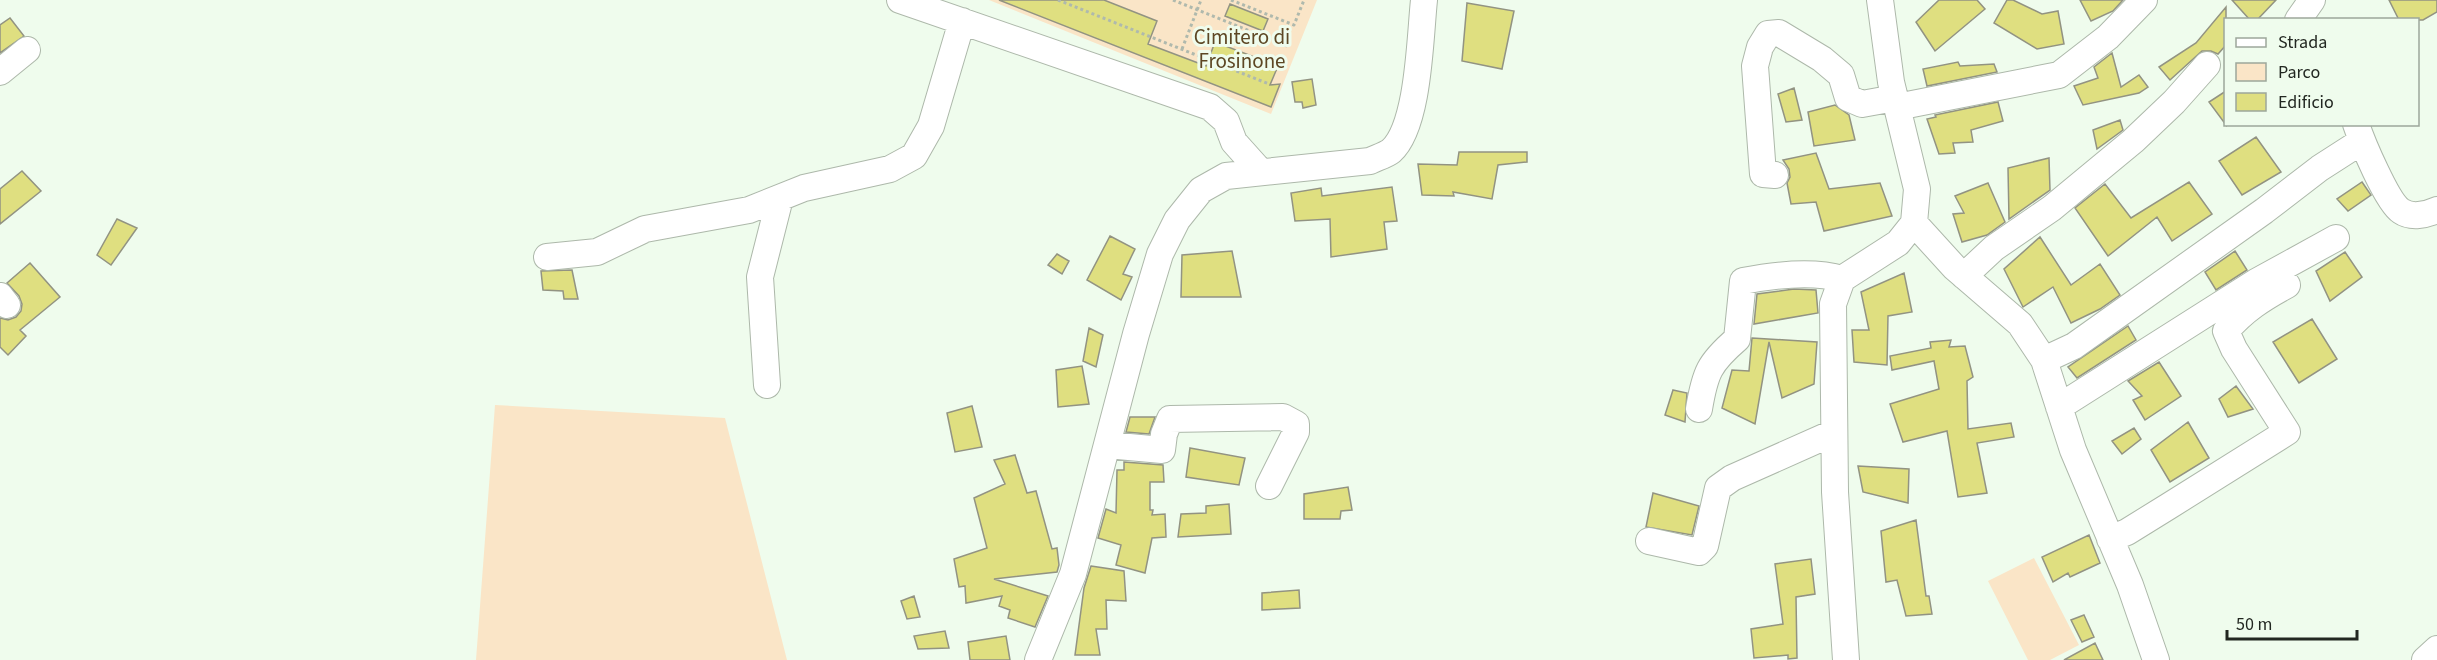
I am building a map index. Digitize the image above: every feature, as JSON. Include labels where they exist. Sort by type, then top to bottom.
[{"type":"street","points":[[900,0],[1210,107],[1226,121],[1234,142],[1260,171]]},
{"type":"street","points":[[1038,660],[1073,574],[1136,334],[1160,254],[1177,220],[1201,190],[1226,176],[1370,161],[1391,151],[1405,131],[1414,97],[1424,0]]},
{"type":"street","points":[[1845,660],[1834,492],[1833,304],[1842,279],[1898,243],[1914,223],[1917,189],[1896,102],[1880,0]]},
{"type":"street","points":[[1775,175],[1763,174],[1758,132],[1755,66],[1760,47],[1768,34],[1779,33],[1822,59],[1841,75],[1848,98],[1862,104],[1896,102],[2059,75],[2108,37],[2144,0]]},
{"type":"street","points":[[2299,18],[2312,0]]},
{"type":"street","points":[[547,257],[597,252],[645,229],[748,210],[804,188],[890,169],[914,156],[931,126],[962,21]]},
{"type":"street","points":[[0,72],[27,50]]},
{"type":"street","points":[[1964,276],[1994,248],[2052,208],[2133,141],[2174,102],[2207,65]]},
{"type":"street","points":[[2044,360],[2074,346],[2264,211],[2320,168],[2359,133],[2393,203],[2402,212],[2415,215],[2437,210]]},
{"type":"street","points":[[1211,184],[1227,159],[1234,142]]},
{"type":"street","points":[[767,386],[760,277],[780,198]]},
{"type":"street","points":[[1914,223],[1964,276],[2019,324],[2044,360],[2073,450],[2130,585],[2156,660]]},
{"type":"street","points":[[2059,407],[2256,282],[2336,238]]},
{"type":"street","points":[[1699,410],[1709,367],[1737,339],[1743,281],[1761,277],[1827,275],[1842,279]]},
{"type":"street","points":[[2110,539],[2127,532],[2287,432],[2234,349],[2226,331],[2246,309],[2288,285]]},
{"type":"street","points":[[1107,445],[1162,450],[1164,434],[1170,419],[1284,417],[1296,424],[1296,432],[1269,486]]},
{"type":"street","points":[[1649,541],[1699,552],[1705,546],[1718,488],[1732,478],[1833,433]]},
{"type":"street","points":[[2425,660],[2437,649]]},
{"type":"path","points":[[1058,0],[1269,84]]},
{"type":"path","points":[[1173,0],[1287,46]]},
{"type":"path","points":[[1182,49],[1201,0]]},
{"type":"path","points":[[1233,0],[1294,25],[1304,0]]},
{"type":"green space","name":"Cimitero di Frosinone","points":[[989,0],[1317,0],[1271,114]]},
{"type":"green space","points":[[495,405],[725,418],[787,660],[476,660]]},
{"type":"green space","points":[[2034,558],[2079,645],[2050,660],[2028,660],[1988,581]]},
{"type":"building","points":[[999,0],[1104,0],[1157,21],[1148,44],[1206,66],[1215,42],[1278,66],[1270,85],[1280,84],[1271,107]]},
{"type":"building","points":[[1939,0],[1977,0],[1985,9],[1935,51],[1916,22]]},
{"type":"building","points":[[2007,0],[2013,0],[2042,14],[2058,11],[2064,44],[2037,49],[1994,23]]},
{"type":"building","points":[[2080,0],[2123,0],[2113,11],[2091,21]]},
{"type":"building","points":[[2232,0],[2276,0],[2259,18],[2248,18]]},
{"type":"building","points":[[2389,0],[2437,0],[2437,12],[2423,20],[2398,18]]},
{"type":"building","points":[[1467,3],[1514,11],[1502,69],[1462,61]]},
{"type":"building","points":[[1230,4],[1268,19],[1263,31],[1225,16]]},
{"type":"building","points":[[2226,7],[2224,47],[2218,54],[2202,51],[2170,80],[2159,67],[2196,43]]},
{"type":"building","points":[[10,18],[24,36],[0,53],[0,25]]},
{"type":"building","points":[[2112,53],[2121,87],[2139,75],[2148,87],[2139,93],[2083,105],[2074,86],[2098,78],[2094,67]]},
{"type":"building","points":[[1958,62],[1960,66],[1994,64],[1997,72],[1927,86],[1923,69]]},
{"type":"building","points":[[1312,79],[1316,105],[1303,108],[1302,102],[1295,102],[1292,82]]},
{"type":"building","points":[[1794,88],[1802,120],[1786,122],[1778,94]]},
{"type":"building","points":[[2224,92],[2224,122],[2209,102]]},
{"type":"building","points":[[1998,102],[2003,121],[1971,130],[1973,142],[1953,143],[1955,153],[1939,154],[1927,119],[1936,117],[1935,115]]},
{"type":"building","points":[[1835,105],[1849,115],[1855,140],[1814,146],[1808,112]]},
{"type":"building","points":[[2120,120],[2123,130],[2097,149],[2093,130]]},
{"type":"building","points":[[2256,137],[2281,172],[2242,195],[2219,161]]},
{"type":"building","points":[[1459,152],[1527,152],[1527,162],[1498,165],[1492,199],[1453,192],[1454,196],[1422,195],[1418,164],[1457,165]]},
{"type":"building","points":[[1816,153],[1829,189],[1880,183],[1892,216],[1824,231],[1816,202],[1791,204],[1787,183],[1790,177],[1789,169],[1783,160]]},
{"type":"building","points":[[2049,158],[2050,190],[2009,219],[2008,168]]},
{"type":"building","points":[[22,171],[41,191],[0,224],[0,189]]},
{"type":"building","points":[[2189,182],[2212,214],[2172,241],[2157,217],[2108,256],[2075,208],[2105,184],[2131,218]]},
{"type":"building","points":[[2362,182],[2371,195],[2348,211],[2337,199]]},
{"type":"building","points":[[1988,183],[2005,222],[1987,235],[1962,242],[1953,214],[1964,213],[1955,196]]},
{"type":"building","points":[[1392,187],[1397,221],[1384,222],[1387,249],[1331,257],[1330,219],[1295,221],[1291,193],[1321,188],[1322,196]]},
{"type":"building","points":[[117,219],[137,228],[111,265],[97,255]]},
{"type":"building","points":[[1110,236],[1135,249],[1123,274],[1132,277],[1121,300],[1087,280]]},
{"type":"building","points":[[2040,237],[2071,285],[2100,264],[2120,295],[2100,309],[2071,323],[2053,287],[2023,307],[2004,269]]},
{"type":"building","points":[[1232,251],[1241,297],[1181,297],[1182,255]]},
{"type":"building","points":[[2235,251],[2247,270],[2216,290],[2205,272]]},
{"type":"building","points":[[2345,252],[2362,277],[2330,301],[2316,271]]},
{"type":"building","points":[[1057,254],[1069,261],[1062,274],[1048,265]]},
{"type":"building","points":[[30,263],[60,297],[20,330],[26,336],[8,355],[0,347],[0,318],[8,320],[16,317],[21,311],[22,304],[19,296],[7,283]]},
{"type":"building","points":[[572,270],[578,299],[564,299],[563,291],[543,290],[541,271]]},
{"type":"building","points":[[1904,273],[1912,312],[1888,316],[1887,365],[1854,362],[1852,330],[1869,330],[1861,292]]},
{"type":"building","points":[[1794,289],[1816,290],[1818,313],[1754,324],[1757,294]]},
{"type":"building","points":[[2312,319],[2337,359],[2299,383],[2273,342]]},
{"type":"building","points":[[2128,326],[2136,340],[2077,378],[2068,367]]},
{"type":"building","points":[[1089,328],[1103,335],[1096,367],[1083,361]]},
{"type":"building","points":[[1752,338],[1817,342],[1814,384],[1782,398],[1769,342],[1755,424],[1722,408],[1732,370],[1749,371]]},
{"type":"building","points":[[1951,340],[1949,347],[1965,346],[1973,377],[1967,381],[1968,429],[2011,423],[2014,437],[1977,443],[1987,493],[1958,497],[1947,431],[1903,442],[1890,404],[1939,389],[1934,361],[1892,370],[1890,356],[1931,348],[1930,342]]},
{"type":"building","points":[[2159,362],[2181,396],[2145,420],[2133,400],[2142,396],[2128,381]]},
{"type":"building","points":[[1082,366],[1089,404],[1058,407],[1056,370]]},
{"type":"building","points":[[2236,386],[2253,409],[2228,417],[2219,399]]},
{"type":"building","points":[[1673,390],[1687,393],[1685,422],[1665,415]]},
{"type":"building","points":[[972,406],[982,447],[955,452],[947,413]]},
{"type":"building","points":[[1130,417],[1155,417],[1149,434],[1126,432]]},
{"type":"building","points":[[2188,422],[2209,458],[2170,482],[2151,450]]},
{"type":"building","points":[[2134,428],[2141,439],[2122,454],[2112,441]]},
{"type":"building","points":[[1190,448],[1245,458],[1239,485],[1186,477]]},
{"type":"building","points":[[1015,455],[1027,493],[1036,491],[1052,549],[1057,548],[1059,565],[1057,572],[994,579],[1048,596],[1035,627],[1008,618],[1010,610],[999,606],[1002,596],[966,603],[965,586],[959,587],[954,559],[987,548],[974,498],[1005,484],[994,460]]},
{"type":"building","points":[[1124,462],[1163,465],[1164,482],[1150,482],[1150,510],[1153,510],[1152,515],[1165,514],[1166,537],[1152,538],[1145,573],[1116,565],[1121,545],[1098,538],[1106,509],[1116,513],[1117,470],[1124,470]]},
{"type":"building","points":[[1858,466],[1909,469],[1908,503],[1863,492]]},
{"type":"building","points":[[1348,487],[1352,510],[1341,511],[1340,519],[1304,519],[1304,494]]},
{"type":"building","points":[[1653,493],[1699,506],[1692,535],[1646,527]]},
{"type":"building","points":[[1229,504],[1231,534],[1178,537],[1181,514],[1206,513],[1206,506]]},
{"type":"building","points":[[1916,520],[1926,596],[1929,596],[1932,614],[1906,616],[1897,580],[1886,582],[1881,531]]},
{"type":"building","points":[[2089,535],[2100,563],[2070,577],[2068,573],[2053,582],[2042,557]]},
{"type":"building","points":[[1811,559],[1815,594],[1796,597],[1797,658],[1788,659],[1788,655],[1754,658],[1751,629],[1783,624],[1775,564]]},
{"type":"building","points":[[1091,566],[1124,571],[1126,601],[1106,600],[1107,629],[1096,629],[1100,655],[1075,655],[1084,588]]},
{"type":"building","points":[[1299,590],[1300,608],[1262,610],[1262,593]]},
{"type":"building","points":[[914,596],[920,617],[907,619],[901,601]]},
{"type":"building","points":[[2084,615],[2094,637],[2082,642],[2071,620]]},
{"type":"building","points":[[945,631],[949,648],[918,649],[914,636]]},
{"type":"building","points":[[1006,636],[1010,660],[970,660],[968,642]]},
{"type":"building","points":[[2095,643],[2103,660],[2064,660]]}]
